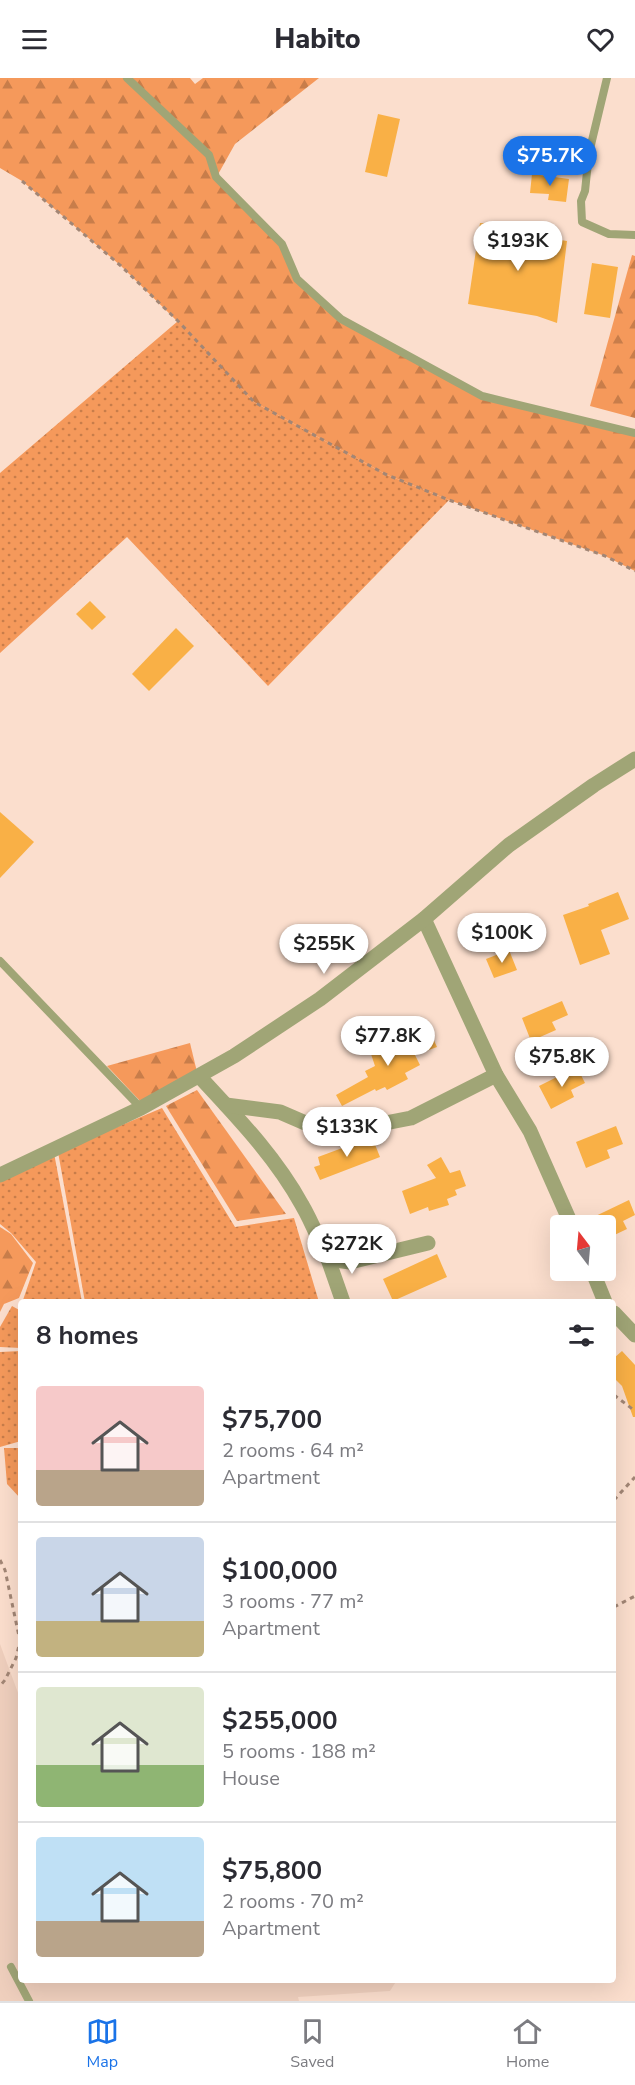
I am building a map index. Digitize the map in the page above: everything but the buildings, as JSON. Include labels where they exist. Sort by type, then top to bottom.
[{"type":"street","points":[[0,1175],[141,1108],[234,1056],[320,999],[424,919],[509,845],[594,784],[635,759]]},
{"type":"street","points":[[424,919],[496,1075],[530,1131],[567,1215]]},
{"type":"street","points":[[226,1105],[280,1112],[310,1125],[375,1125],[411,1118],[496,1075]]},
{"type":"street","points":[[199,1076],[272,1158],[303,1205],[328,1259],[342,1299]]},
{"type":"street","points":[[328,1259],[350,1262],[428,1243]]},
{"type":"street","points":[[596,1281],[604,1299]]},
{"type":"street","points":[[616,1315],[635,1335]]},
{"type":"lane","points":[[127,78],[209,155],[216,177],[282,244],[297,279],[341,319],[482,396],[635,433]]},
{"type":"lane","points":[[607,78],[589,153],[580,213],[582,222],[609,234],[635,235]]},
{"type":"lane","points":[[0,962],[141,1108]]},
{"type":"lane","points":[[11,1967],[18,1980]]},
{"type":"lane","points":[[19,1983],[29,2001]]},
{"type":"path","points":[[22,181],[129,274],[178,321],[254,402],[385,474],[606,556],[635,571]]},
{"type":"path","points":[[616,1397],[635,1411]]},
{"type":"path","points":[[616,1498],[635,1477]]},
{"type":"path","points":[[0,1560],[5,1570],[18,1632]]},
{"type":"path","points":[[616,1606],[635,1596]]},
{"type":"path","points":[[0,1686],[16,1658],[18,1650]]},
{"type":"shaded area","points":[[0,1644],[18,1693],[18,1983],[395,1983],[390,1991],[298,1997],[299,2001],[0,2001]]},
{"type":"green space","points":[[0,78],[190,78],[195,84],[203,78],[319,78],[235,144],[216,178],[282,244],[297,279],[341,319],[482,396],[635,433],[635,571],[605,556],[449,500],[385,474],[254,402],[121,266],[22,181],[0,168]]},
{"type":"green space","points":[[632,255],[635,256],[635,418],[590,406]]},
{"type":"green space","points":[[178,321],[254,402],[385,474],[449,500],[268,686],[127,537],[0,653],[0,473]]},
{"type":"green space","points":[[190,1043],[197,1072],[141,1102],[107,1066]]},
{"type":"green space","points":[[197,1090],[286,1214],[237,1221],[166,1106]]},
{"type":"green space","points":[[162,1108],[235,1227],[294,1218],[318,1299],[84,1299],[58,1152]]},
{"type":"green space","points":[[54,1153],[81,1299],[23,1299],[36,1262],[0,1224],[0,1179]]},
{"type":"green space","points":[[0,1227],[11,1234],[33,1263],[19,1298],[4,1304],[0,1312]]},
{"type":"green space","points":[[12,1306],[18,1309],[18,1348],[0,1347],[0,1327]]},
{"type":"green space","points":[[18,1351],[18,1442],[0,1447],[0,1352]]},
{"type":"green space","points":[[4,1448],[18,1448],[18,1496],[7,1484]]}]
